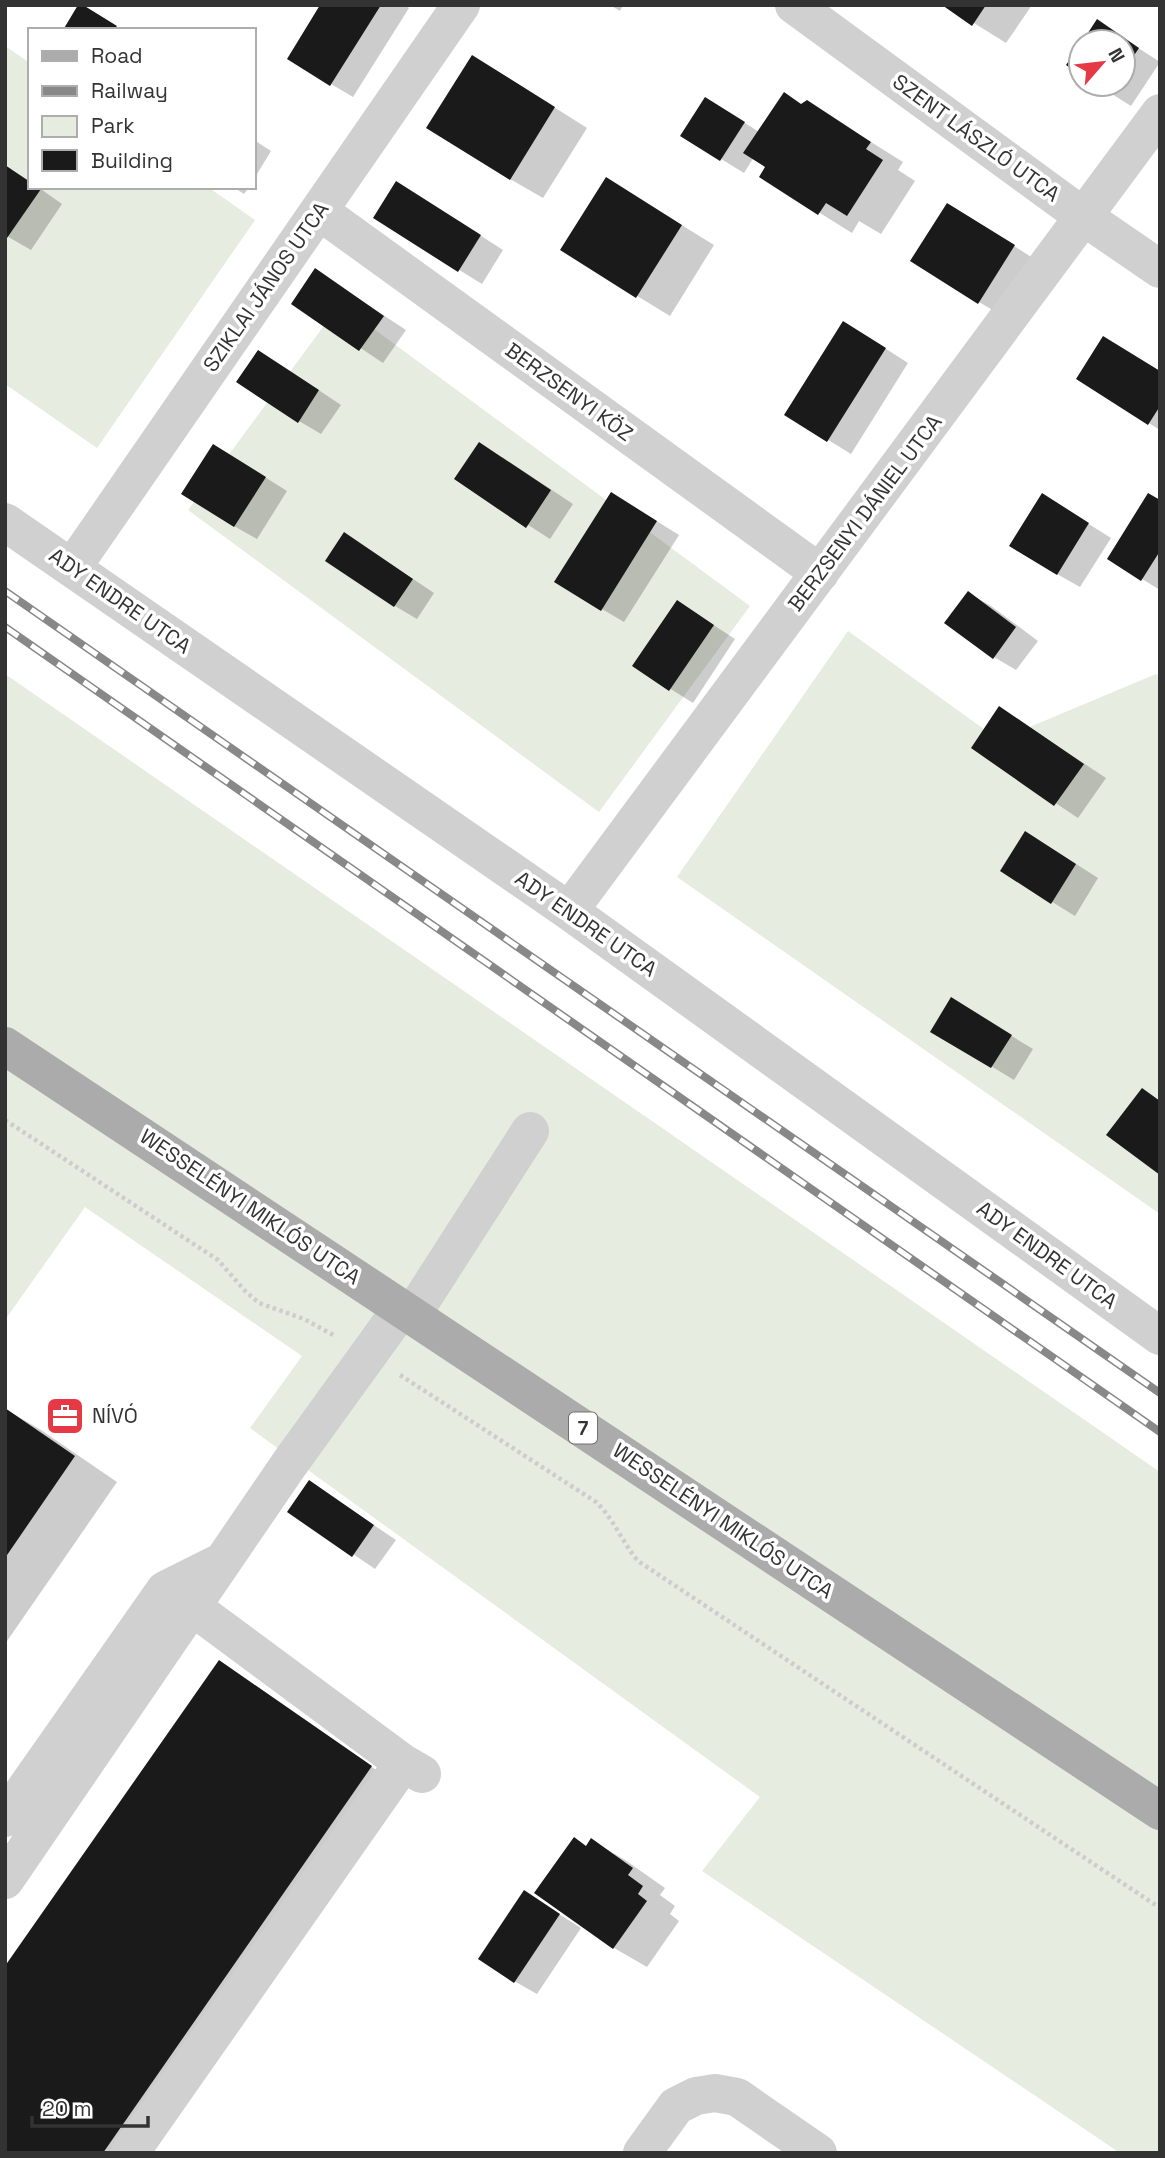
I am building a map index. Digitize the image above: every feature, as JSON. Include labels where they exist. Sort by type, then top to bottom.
[{"type":"main road","name":"WESSELÉNYI MIKLÓS UTCA","points":[[5,1045],[1160,1811]]},
{"type":"street","name":"SZIKLAI JÁNOS UTCA","points":[[72,568],[461,5]]},
{"type":"street","name":"SZENT LÁSZLÓ UTCA","points":[[794,5],[1084,217],[1160,269]]},
{"type":"street","name":"BERZSENYI DÁNIEL UTCA","points":[[569,911],[1160,113]]},
{"type":"street","name":"BERZSENYI KÖZ","points":[[319,211],[820,573]]},
{"type":"street","name":"ADY ENDRE UTCA","points":[[5,522],[569,911],[1155,1324]]},
{"type":"street","points":[[5,1880],[290,1463],[369,1355],[407,1311],[530,1131]]},
{"type":"street","points":[[5,1818],[165,1590],[222,1561]]},
{"type":"street","points":[[130,2153],[412,1769],[191,1606]]},
{"type":"street","points":[[642,2153],[676,2106],[696,2096],[715,2092],[737,2097],[818,2153]]},
{"type":"path","points":[[5,1120],[218,1260],[259,1303],[304,1319],[369,1355],[596,1502],[609,1514],[624,1545],[638,1561],[1160,1908]]},
{"type":"green space","points":[[5,46],[28,62],[28,189],[211,189],[255,220],[97,448],[5,384]]},
{"type":"green space","points":[[340,304],[750,606],[599,812],[188,510]]},
{"type":"green space","points":[[848,631],[999,740],[1156,674],[1160,677],[1160,1214],[677,877]]},
{"type":"green space","points":[[5,674],[1160,1472],[1160,2153],[1120,2153],[702,1871],[760,1797],[250,1428],[302,1356],[85,1207],[5,1320]]},
{"type":"building","points":[[78,5],[83,5],[117,26],[116,28],[64,28]]},
{"type":"building","points":[[320,5],[381,5],[330,86],[287,59]]},
{"type":"building","points":[[942,5],[986,5],[972,26]]},
{"type":"building","points":[[1097,19],[1110,28],[1091,28]]},
{"type":"building","points":[[472,55],[555,107],[510,180],[426,128]]},
{"type":"building","points":[[784,92],[801,104],[807,100],[871,142],[866,149],[883,160],[847,216],[826,203],[818,215],[759,177],[765,167],[743,153]]},
{"type":"building","points":[[705,97],[745,122],[720,161],[680,136]]},
{"type":"building","points":[[5,165],[28,181],[28,189],[41,189],[7,238]]},
{"type":"building","points":[[606,177],[682,225],[636,298],[560,250]]},
{"type":"building","points":[[396,181],[481,235],[458,272],[373,218]]},
{"type":"building","points":[[947,203],[1015,245],[978,304],[910,261]]},
{"type":"building","points":[[315,268],[384,316],[359,351],[291,304]]},
{"type":"building","points":[[843,321],[886,348],[827,442],[784,415]]},
{"type":"building","points":[[1103,336],[1160,371],[1160,406],[1148,425],[1076,379]]},
{"type":"building","points":[[258,350],[319,390],[298,423],[236,382]]},
{"type":"building","points":[[479,442],[551,490],[526,528],[454,479]]},
{"type":"building","points":[[213,444],[266,477],[234,527],[181,494]]},
{"type":"building","points":[[611,492],[657,521],[601,611],[554,582]]},
{"type":"building","points":[[1042,493],[1089,523],[1057,575],[1009,546]]},
{"type":"building","points":[[1148,493],[1160,500],[1160,551],[1141,581],[1107,559]]},
{"type":"building","points":[[344,532],[413,579],[394,607],[325,561]]},
{"type":"building","points":[[968,591],[1016,627],[993,659],[944,623]]},
{"type":"building","points":[[677,600],[714,625],[669,691],[632,666]]},
{"type":"building","points":[[999,706],[1084,764],[1054,806],[971,748]]},
{"type":"building","points":[[1025,831],[1076,864],[1051,904],[1000,871]]},
{"type":"building","points":[[951,997],[1012,1035],[991,1068],[930,1032]]},
{"type":"building","points":[[1142,1088],[1160,1101],[1160,1175],[1106,1135]]},
{"type":"building","points":[[5,1408],[75,1456],[5,1558]]},
{"type":"building","points":[[309,1480],[374,1525],[352,1557],[287,1512]]},
{"type":"building","points":[[219,1660],[372,1766],[103,2153],[5,2153],[5,1966]]},
{"type":"building","points":[[574,1837],[586,1846],[591,1838],[633,1868],[628,1875],[643,1886],[638,1894],[647,1901],[613,1949],[534,1893]]},
{"type":"building","points":[[524,1890],[560,1914],[514,1983],[478,1959]]},
{"type":"railway","points":[[5,591],[1160,1393]]},
{"type":"railway","points":[[5,627],[1160,1432]]},
{"type":"place","name":"NÍVÓ","points":[[65,1416]]}]
